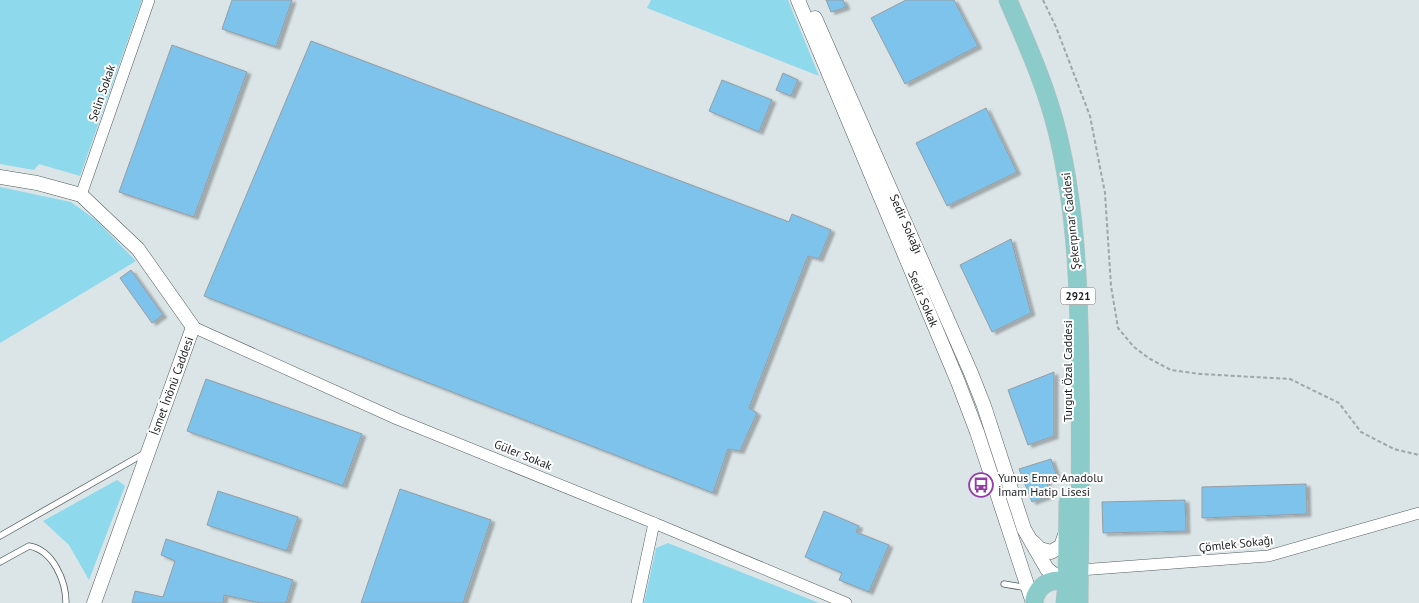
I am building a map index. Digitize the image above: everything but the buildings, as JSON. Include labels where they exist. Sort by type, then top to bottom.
[{"type":"main road","name":"Turgut Özal Caddesi","points":[[997,0],[1028,73],[1038,102],[1049,144],[1058,191],[1068,304],[1068,521],[1062,577],[1065,603]]},
{"type":"main road","name":"Şekerpınar Caddesi","points":[[1008,0],[1030,50],[1050,106],[1061,147],[1070,196],[1079,314],[1062,577]]},
{"type":"main road","points":[[1032,598],[1037,592],[1062,577],[1077,592],[1079,603]]},
{"type":"street","name":"Selin Sokak","points":[[81,195],[149,0]]},
{"type":"street","name":"Sedir Sokak","points":[[798,0],[958,382],[977,432],[1032,598]]},
{"type":"street","name":"Sedir Sokağı","points":[[808,0],[971,373],[984,406],[1024,529],[1047,569],[1062,577]]},
{"type":"street","name":"İsmet İnönü Caddesi","points":[[0,177],[37,183],[81,195],[138,249],[194,327],[94,603]]},
{"type":"street","name":"Güler Sokak","points":[[194,327],[397,419],[846,603]]},
{"type":"street","name":"Çömlek Sokağı","points":[[1062,577],[1268,556],[1419,513]]},
{"type":"street","points":[[1024,529],[1040,549],[1051,552],[1061,546],[1068,521]]},
{"type":"street","points":[[637,603],[654,523]]},
{"type":"lane","points":[[0,536],[149,450]]},
{"type":"lane","points":[[0,562],[30,546],[40,548],[56,567],[66,591],[66,603]]},
{"type":"lane","points":[[1004,584],[1032,598]]},
{"type":"path","points":[[1043,0],[1056,27],[1090,116],[1105,193],[1110,286],[1118,328],[1134,347],[1150,359],[1171,370],[1200,374],[1290,380],[1339,403],[1362,432],[1394,449],[1419,456]]},
{"type":"shaded area","points":[[0,0],[142,0],[80,176],[39,164],[34,170],[0,164]]},
{"type":"shaded area","points":[[651,0],[788,0],[819,76],[647,8]]},
{"type":"shaded area","points":[[0,187],[71,202],[97,221],[136,261],[0,343]]},
{"type":"shaded area","points":[[117,480],[125,486],[89,580],[69,545],[43,521]]},
{"type":"shaded area","points":[[668,543],[819,603],[644,603],[656,548]]},
{"type":"place","name":"Yunus Emre Anadolu İmam Hatip Lisesi","points":[[981,485]]}]
